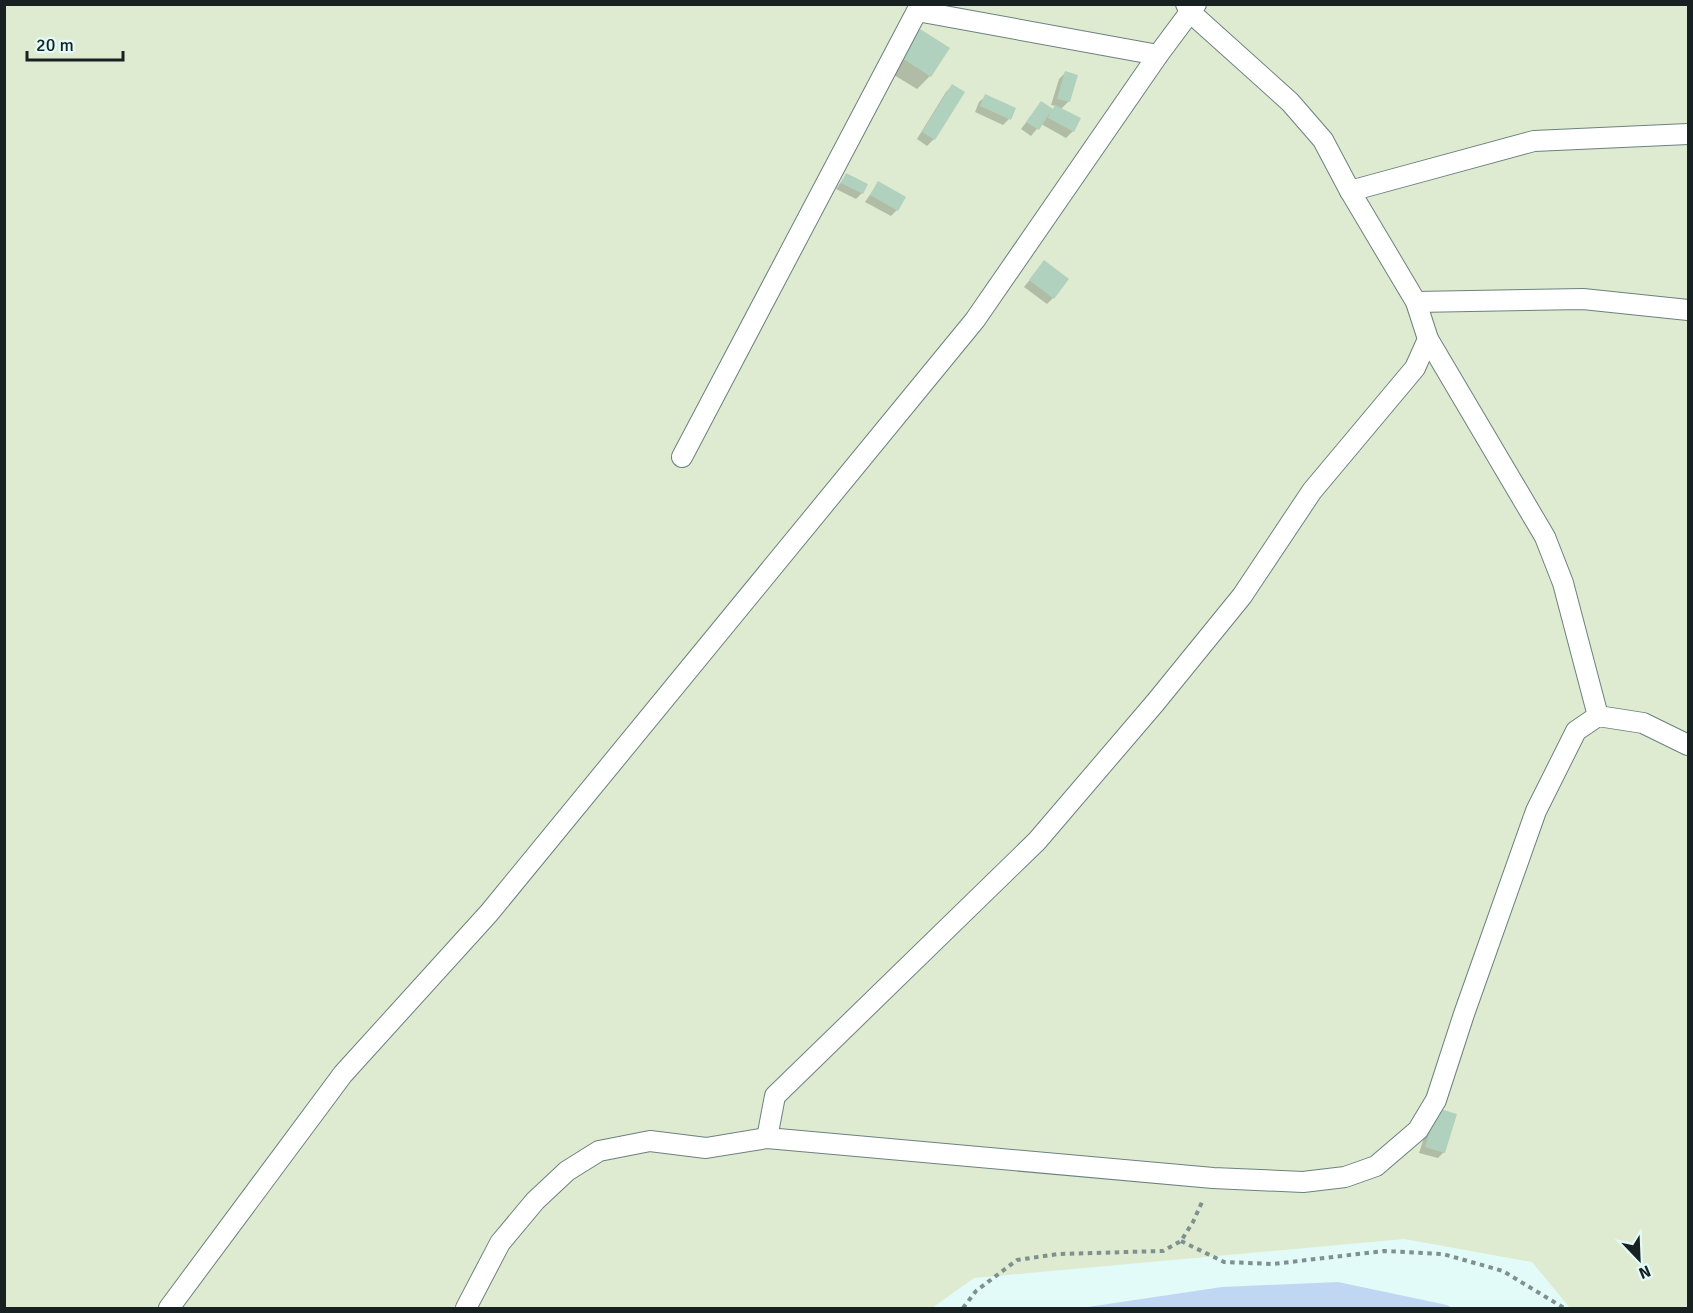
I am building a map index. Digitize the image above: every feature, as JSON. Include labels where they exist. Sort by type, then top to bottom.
[{"type":"lane","points":[[170,1308],[343,1074],[489,913],[975,320],[1191,7],[1290,102],[1323,140],[1350,191],[1416,302],[1428,339],[1545,537],[1563,583],[1598,717]]},
{"type":"lane","points":[[682,457],[917,11],[1158,55]]},
{"type":"lane","points":[[1350,191],[1534,141],[1689,134]]},
{"type":"lane","points":[[1416,302],[1583,299],[1689,310]]},
{"type":"lane","points":[[767,1138],[776,1096],[1037,841],[1155,704],[1242,596],[1312,490],[1415,368],[1428,339]]},
{"type":"lane","points":[[466,1308],[500,1244],[535,1201],[567,1171],[599,1150],[650,1141],[706,1148],[767,1138],[1213,1179],[1303,1182],[1345,1178],[1376,1166],[1418,1130],[1436,1100],[1536,811],[1576,732],[1598,717],[1643,723],[1689,744]]},
{"type":"path","points":[[963,1308],[976,1291],[1017,1260],[1058,1254],[1163,1251],[1181,1241],[1193,1222],[1213,1179]]},
{"type":"path","points":[[1181,1241],[1224,1262],[1274,1264],[1384,1251],[1443,1254],[1503,1271],[1564,1308]]},
{"type":"green space","points":[[5,5],[1688,5],[1688,1308],[1570,1308],[1532,1262],[1404,1239],[974,1278],[932,1308],[5,1308]]},
{"type":"water","points":[[1338,1282],[1447,1305],[1452,1308],[1081,1308],[1222,1287]]},
{"type":"building","points":[[920,29],[950,48],[931,77],[902,58]]},
{"type":"building","points":[[1065,71],[1078,75],[1070,102],[1057,99]]},
{"type":"building","points":[[952,84],[965,92],[935,140],[922,132]]},
{"type":"building","points":[[985,94],[1016,108],[1011,120],[980,106]]},
{"type":"building","points":[[1041,101],[1053,109],[1055,105],[1081,118],[1074,132],[1048,118],[1051,111],[1039,130],[1026,122]]},
{"type":"building","points":[[846,173],[868,184],[863,194],[841,183]]},
{"type":"building","points":[[878,181],[906,197],[898,211],[870,195]]},
{"type":"building","points":[[1044,260],[1069,279],[1054,299],[1029,280]]},
{"type":"building","points":[[1437,1108],[1457,1114],[1445,1153],[1425,1147]]}]
